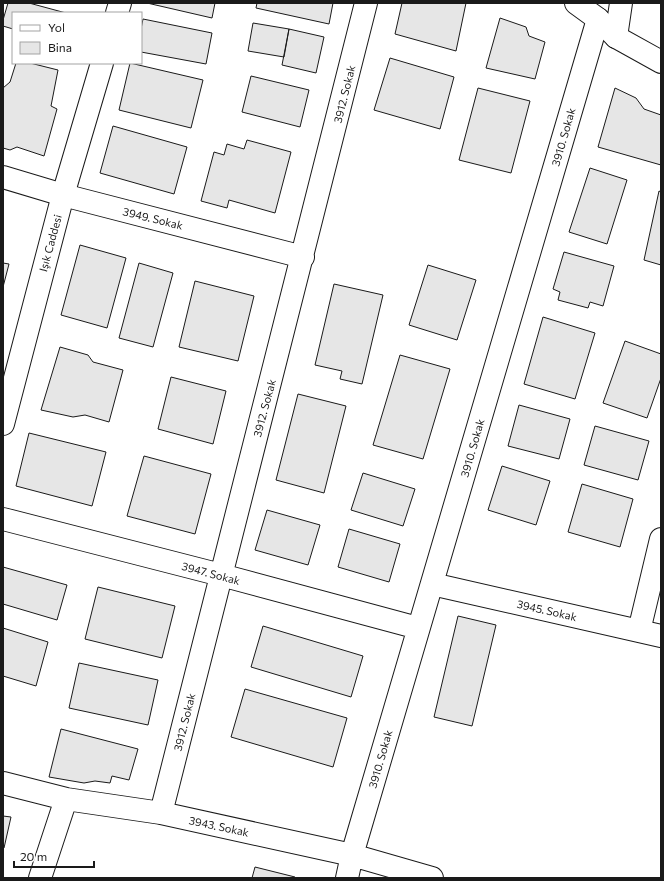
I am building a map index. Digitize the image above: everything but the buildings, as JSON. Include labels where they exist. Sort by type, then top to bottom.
[{"type":"street","name":"3912. Sokak","points":[[161,813],[220,575],[303,257],[366,3]]},
{"type":"street","points":[[576,3],[598,18],[616,37],[661,62]]},
{"type":"street","points":[[616,37],[621,3]]},
{"type":"street","name":"3910. Sokak","points":[[347,878],[352,855],[418,628],[598,18]]},
{"type":"street","name":"Işık Caddesi","points":[[3,424],[63,195],[102,64]]},
{"type":"street","name":"3949. Sokak","points":[[3,177],[63,195],[303,257]]},
{"type":"street","name":"3947. Sokak","points":[[3,519],[418,628]]},
{"type":"street","points":[[639,631],[661,539]]},
{"type":"street","name":"3945. Sokak","points":[[432,584],[661,636]]},
{"type":"street","name":"3943. Sokak","points":[[3,783],[66,799],[161,813],[352,855],[432,878]]},
{"type":"street","points":[[40,878],[66,799]]}]
